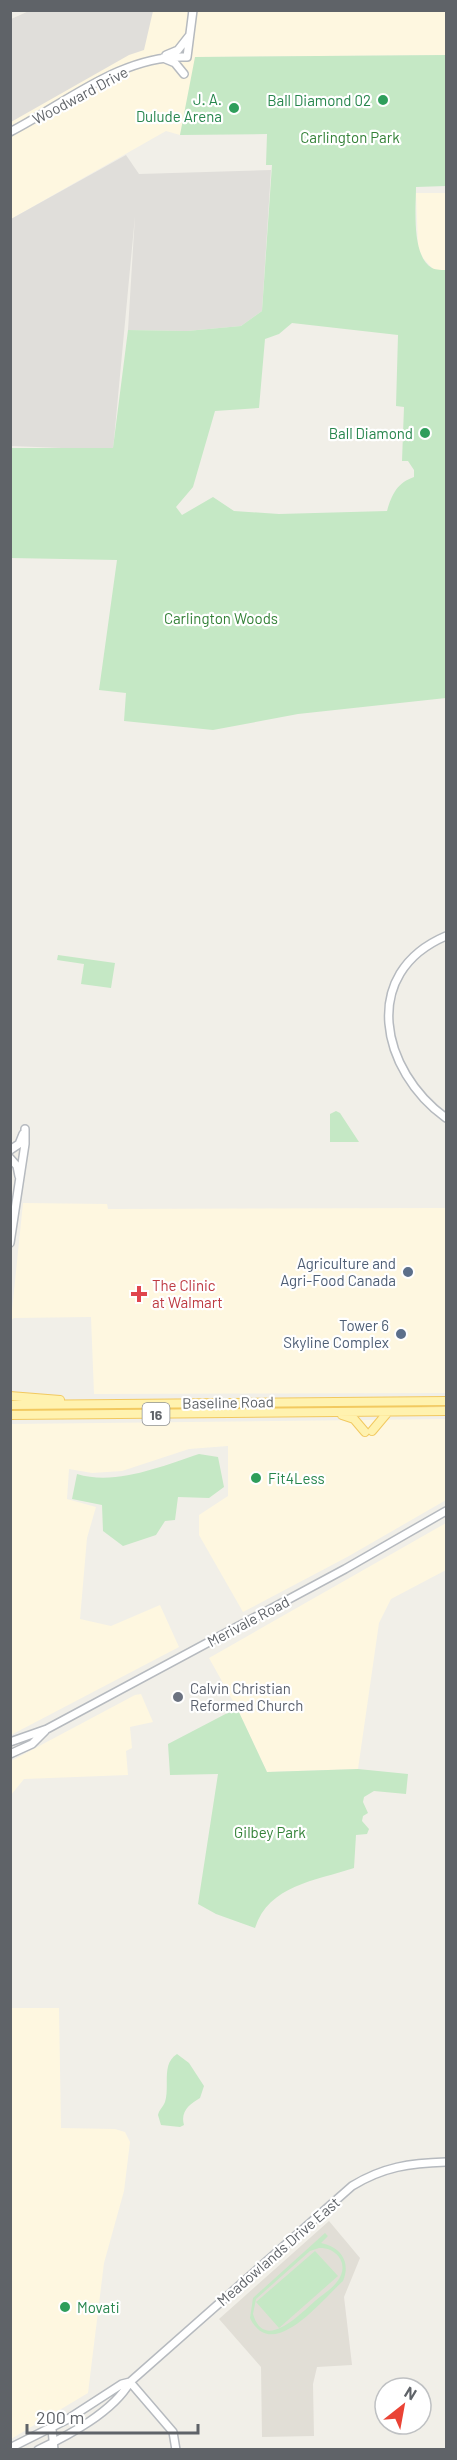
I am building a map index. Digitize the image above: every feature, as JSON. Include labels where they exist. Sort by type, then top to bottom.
[{"type":"main road","points":[[161,57],[178,50],[190,35],[193,10]]},
{"type":"main road","name":"Woodward Drive","points":[[10,132],[121,70],[161,57],[187,57],[190,35]]},
{"type":"main road","points":[[161,57],[176,63],[184,74]]},
{"type":"main road","points":[[447,936],[417,952],[405,965],[394,984],[389,1013],[395,1048],[408,1078],[425,1100],[447,1118]]},
{"type":"main road","points":[[10,1150],[18,1144],[25,1129],[25,1144],[10,1243]]},
{"type":"main road","points":[[10,1158],[17,1166],[19,1181]]},
{"type":"main road","points":[[10,1396],[82,1404]]},
{"type":"main road","points":[[240,1401],[241,1413]]},
{"type":"main road","name":"Baseline Road","points":[[10,1405],[240,1401],[447,1401]]},
{"type":"main road","points":[[368,1402],[368,1412]]},
{"type":"main road","name":"Baseline Road","points":[[10,1415],[447,1411]]},
{"type":"main road","points":[[326,1413],[354,1419],[368,1432],[388,1412]]},
{"type":"main road","name":"Merivale Road","points":[[10,1742],[47,1729],[345,1569],[447,1510]]},
{"type":"main road","name":"Merivale Road","points":[[10,1755],[32,1744],[47,1729]]},
{"type":"main road","name":"Meadowlands Drive East","points":[[43,2448],[54,2445],[98,2414],[126,2389],[130,2382],[352,2186],[386,2168],[416,2163],[447,2162]]},
{"type":"main road","points":[[130,2382],[169,2426],[173,2432],[176,2450]]},
{"type":"main road","name":"Meadowlands Drive East","points":[[10,2448],[52,2429],[122,2384],[130,2382]]},
{"type":"main road","points":[[51,2415],[57,2420],[68,2419]]},
{"type":"main road","points":[[52,2429],[54,2445]]},
{"type":"main road","points":[[43,2448],[44,2433]]},
{"type":"shaded area","points":[[31,10],[446,11],[446,55],[196,57],[180,135],[166,131],[11,219],[11,19]]},
{"type":"shaded area","points":[[31,10],[153,11],[144,50],[129,55],[11,122],[11,19]]},
{"type":"shaded area","points":[[126,155],[139,174],[271,170],[262,311],[241,326],[187,331],[128,330],[135,216],[113,450],[11,446],[11,219]]},
{"type":"shaded area","points":[[416,193],[446,193],[446,272],[433,269],[423,258],[418,247]]},
{"type":"shaded area","points":[[23,1203],[107,1204],[108,1209],[446,1208],[446,1393],[94,1394],[91,1317],[14,1318],[11,1320]]},
{"type":"shaded area","points":[[446,1419],[446,1500],[349,1556],[243,1612],[199,1535],[199,1515],[228,1496],[228,1446],[189,1449],[122,1471],[92,1473],[69,1469],[67,1499],[96,1507],[87,1538],[80,1619],[111,1626],[160,1605],[179,1647],[11,1735],[11,1424]]},
{"type":"shaded area","points":[[446,1523],[446,1570],[391,1599],[379,1623],[358,1769],[267,1772],[237,1708],[209,1658]]},
{"type":"shaded area","points":[[141,1694],[153,1722],[130,1727],[132,1748],[126,1751],[128,1775],[24,1779],[11,1795],[11,1761],[135,1695]]},
{"type":"shaded area","points":[[11,2008],[59,2008],[61,2128],[115,2129],[125,2132],[130,2142],[124,2191],[104,2263],[88,2393],[11,2439]]},
{"type":"shaded area","points":[[329,2221],[360,2258],[344,2297],[352,2365],[317,2367],[313,2384],[314,2436],[262,2437],[261,2367],[219,2319]]},
{"type":"green space","name":"Carlington Woods","points":[[446,55],[446,186],[416,187],[416,230],[425,262],[434,269],[446,270],[446,698],[298,714],[213,730],[124,721],[126,693],[99,690],[117,560],[11,558],[11,448],[113,448],[128,330],[187,331],[241,326],[262,311],[272,165],[266,165],[267,134],[180,135],[195,57]],"holes":[[[292,323],[398,335],[396,406],[404,407],[402,461],[408,461],[414,470],[414,477],[403,482],[396,490],[387,511],[279,514],[234,511],[213,497],[182,515],[176,507],[193,487],[215,411],[259,408],[265,339],[279,334]]]},
{"type":"green space","points":[[58,955],[115,963],[111,988],[81,984],[84,964],[57,960]]},
{"type":"green space","points":[[336,1111],[340,1113],[359,1142],[330,1142],[330,1114]]},
{"type":"green space","points":[[199,1454],[218,1457],[224,1487],[209,1498],[178,1497],[175,1520],[165,1521],[156,1535],[123,1546],[103,1531],[102,1505],[72,1499],[77,1474],[107,1478],[123,1476],[154,1469]]},
{"type":"green space","name":"Gilbey Park","points":[[237,1708],[267,1772],[358,1769],[408,1774],[406,1794],[374,1791],[364,1797],[363,1802],[368,1813],[363,1816],[362,1821],[369,1829],[367,1834],[356,1835],[354,1868],[309,1881],[282,1894],[271,1902],[255,1928],[216,1914],[198,1904],[218,1774],[170,1775],[168,1744]]},
{"type":"green space","points":[[177,2054],[189,2063],[204,2086],[200,2098],[189,2105],[183,2116],[184,2125],[180,2127],[161,2125],[158,2115],[165,2102],[167,2069],[172,2058]]},
{"type":"green space","points":[[325,2233],[328,2236],[321,2243],[334,2248],[345,2262],[343,2281],[310,2313],[284,2332],[271,2334],[259,2330],[250,2318],[253,2298]],"holes":[[[324,2248],[334,2252],[341,2260],[341,2275],[336,2283],[282,2327],[265,2330],[258,2325],[253,2314],[256,2299],[310,2251]]]},
{"type":"green space","points":[[315,2251],[338,2276],[279,2328],[256,2302]]},
{"type":"place","name":"Ball Diamond 02","points":[[383,100]]},
{"type":"place","name":"J. A. Dulude Arena","points":[[234,108]]},
{"type":"place","name":"Ball Diamond","points":[[425,433]]},
{"type":"place","name":"Agriculture and Agri-Food Canada","points":[[408,1272]]},
{"type":"place","name":"The Clinic at Walmart","points":[[139,1294]]},
{"type":"place","name":"Tower 6 Skyline Complex","points":[[401,1334]]},
{"type":"place","name":"Fit4Less","points":[[256,1478]]},
{"type":"place","name":"Calvin Christian Reformed Church","points":[[178,1697]]},
{"type":"place","name":"Movati","points":[[65,2307]]},
{"type":"park label","name":"Carlington Park","points":[[350,137]]}]
